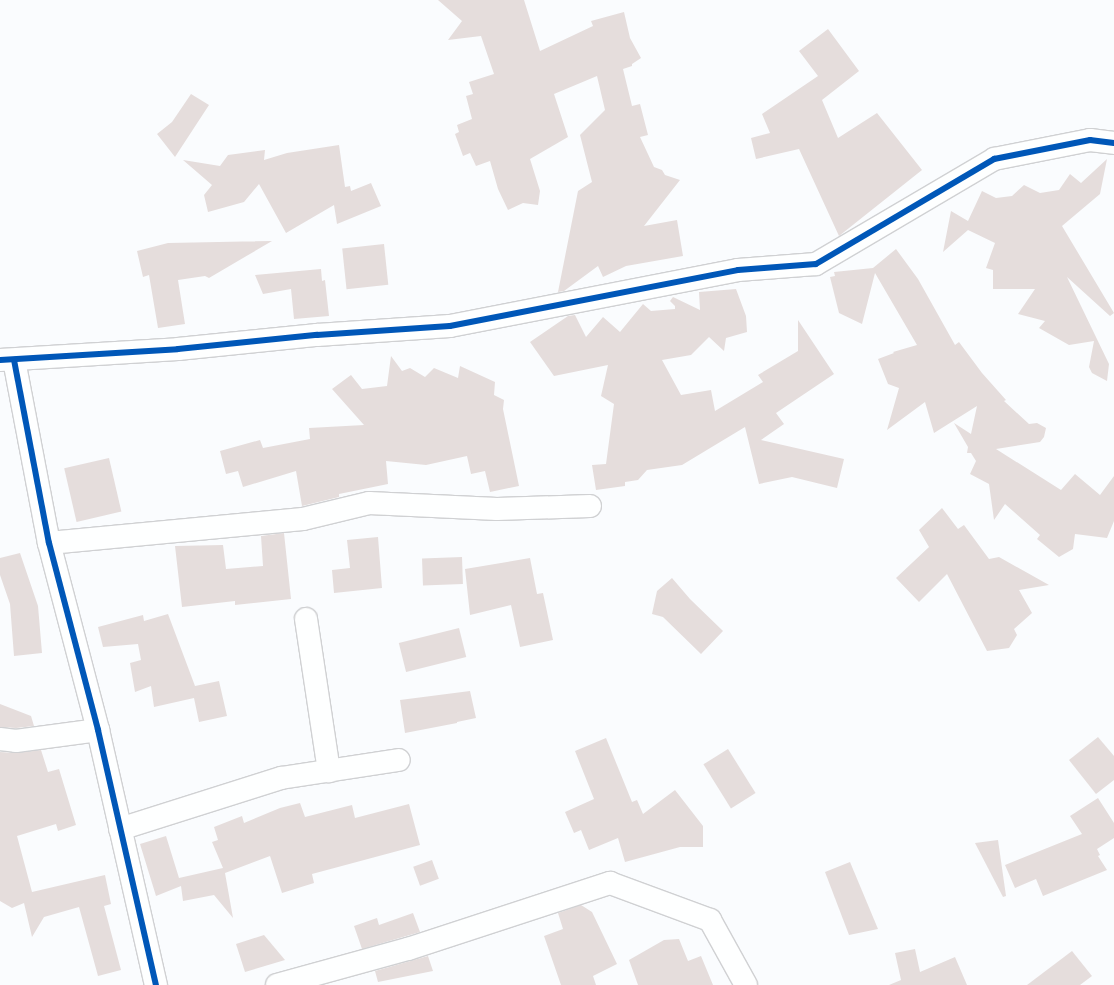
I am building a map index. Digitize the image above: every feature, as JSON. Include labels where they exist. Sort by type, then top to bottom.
[{"type":"street","points":[[156,985],[98,730],[49,542],[7,360],[178,349],[317,335],[450,326],[738,270],[816,264],[994,159],[1090,140],[1114,143]]},
{"type":"street","points":[[49,542],[303,519],[369,503],[498,508],[590,506]]},
{"type":"street","points":[[306,619],[329,770]]},
{"type":"street","points":[[0,739],[16,741],[98,730]]},
{"type":"street","points":[[120,829],[281,778],[399,760]]},
{"type":"street","points":[[278,985],[408,949],[610,883],[710,920],[746,985]]},
{"type":"building","points":[[438,0],[524,0],[540,51],[593,26],[591,21],[624,12],[630,38],[641,58],[632,64],[632,66],[623,69],[632,106],[640,104],[648,135],[640,137],[654,167],[662,170],[665,175],[680,180],[644,226],[677,220],[683,256],[626,266],[603,277],[598,266],[564,291],[558,292],[578,191],[592,182],[580,135],[605,110],[597,76],[554,94],[568,137],[530,159],[540,191],[538,205],[523,203],[508,210],[498,189],[490,161],[476,166],[470,153],[463,156],[455,134],[459,132],[457,125],[472,119],[466,96],[473,94],[469,82],[494,74],[481,36],[448,40],[462,21]]},
{"type":"building","points":[[828,29],[859,71],[822,100],[838,138],[877,113],[922,170],[839,236],[799,149],[756,159],[751,138],[770,133],[762,114],[818,76],[799,51]]},
{"type":"building","points":[[191,94],[209,105],[175,157],[157,134],[172,122]]},
{"type":"building","points":[[339,145],[345,187],[350,186],[351,191],[371,183],[381,206],[337,224],[334,205],[286,233],[259,184],[244,202],[208,212],[204,195],[212,185],[183,160],[220,166],[228,155],[265,150],[264,160],[287,153]]},
{"type":"building","points":[[1107,159],[1100,194],[1062,226],[1114,313],[1110,316],[1067,277],[1109,364],[1107,381],[1092,373],[1089,367],[1094,341],[1069,345],[1039,328],[1045,321],[1018,314],[1035,289],[993,289],[993,270],[986,268],[995,243],[968,230],[943,252],[951,211],[968,221],[982,191],[996,198],[1012,196],[1024,185],[1040,193],[1059,190],[1070,174],[1081,183]]},
{"type":"building","points":[[272,241],[209,278],[205,276],[178,280],[185,324],[158,328],[149,275],[143,277],[137,251],[168,243]]},
{"type":"building","points":[[384,244],[388,285],[347,289],[342,248]]},
{"type":"building","points":[[896,249],[918,279],[955,345],[959,342],[982,373],[1006,400],[1004,401],[1029,424],[1037,423],[1046,428],[1044,437],[1040,442],[996,449],[1061,490],[1075,474],[1100,495],[1114,476],[1114,521],[1107,538],[1075,534],[1073,549],[1059,557],[1037,539],[1040,535],[1005,504],[994,520],[989,484],[970,474],[976,461],[971,453],[967,453],[968,447],[954,423],[971,434],[977,406],[934,433],[925,402],[887,430],[899,388],[888,384],[878,359],[894,353],[893,352],[917,345],[875,273],[862,324],[839,313],[830,277],[835,276],[834,272],[873,268]]},
{"type":"building","points":[[321,269],[322,281],[325,280],[329,316],[294,319],[291,289],[263,294],[255,275]]},
{"type":"building","points":[[736,289],[746,316],[747,332],[726,338],[724,351],[709,337],[691,355],[662,360],[681,395],[711,390],[715,411],[763,382],[758,375],[798,351],[798,320],[834,374],[776,413],[784,424],[761,440],[844,459],[837,488],[792,477],[759,484],[745,427],[682,465],[647,470],[638,480],[625,482],[625,486],[596,490],[592,465],[606,464],[614,404],[601,396],[608,365],[554,376],[530,342],[568,316],[575,315],[586,337],[603,317],[620,332],[643,304],[651,311],[675,309],[675,306],[670,301],[673,297],[700,310],[699,292]]},
{"type":"building","points":[[391,356],[402,371],[410,368],[425,377],[434,368],[458,378],[460,366],[495,382],[494,395],[504,400],[503,409],[519,486],[490,492],[485,471],[471,474],[467,456],[426,465],[386,461],[388,484],[339,494],[339,497],[302,506],[296,471],[243,487],[238,471],[226,474],[220,451],[260,440],[263,448],[310,439],[309,428],[364,425],[332,389],[351,375],[362,389],[387,386]]},
{"type":"building","points":[[109,458],[121,512],[77,522],[64,468]]},
{"type":"building","points":[[942,508],[958,529],[964,525],[989,559],[999,557],[1049,585],[1019,590],[1032,613],[1014,629],[1017,635],[1009,648],[987,651],[947,574],[919,602],[896,578],[929,547],[919,530]]},
{"type":"building","points":[[284,533],[291,599],[235,605],[235,601],[182,607],[175,546],[223,545],[226,569],[263,566],[261,536]]},
{"type":"building","points":[[378,537],[382,588],[334,593],[332,570],[350,568],[347,540]]},
{"type":"building","points":[[20,553],[38,606],[42,653],[14,656],[10,604],[0,575],[0,558]]},
{"type":"building","points":[[462,557],[463,584],[423,585],[422,558]]},
{"type":"building","points":[[530,558],[537,594],[543,593],[553,640],[520,647],[511,605],[470,615],[465,569]]},
{"type":"building","points":[[672,578],[690,599],[723,631],[701,654],[663,617],[652,614],[657,591]]},
{"type":"building","points":[[168,614],[195,686],[219,681],[227,716],[199,722],[194,698],[154,707],[151,686],[135,692],[130,663],[141,660],[138,644],[103,647],[98,627],[143,615],[144,621]]},
{"type":"building","points":[[459,628],[466,657],[406,672],[399,643]]},
{"type":"building","points":[[470,691],[476,718],[405,733],[400,700]]},
{"type":"building","points":[[0,704],[31,716],[34,726],[16,728],[0,727]]},
{"type":"building","points":[[1098,737],[1114,756],[1114,780],[1096,794],[1069,760]]},
{"type":"building","points":[[606,738],[632,802],[637,800],[643,814],[675,790],[703,826],[703,847],[680,847],[625,862],[618,838],[589,850],[581,830],[574,833],[565,812],[594,799],[575,751]]},
{"type":"building","points":[[728,749],[756,793],[731,808],[703,764]]},
{"type":"building","points":[[41,750],[48,772],[59,769],[76,825],[58,831],[56,824],[17,836],[32,892],[105,875],[111,904],[104,906],[121,970],[98,976],[79,907],[44,917],[32,937],[24,903],[12,908],[0,901],[0,752],[17,753]]},
{"type":"building","points":[[1098,798],[1114,823],[1114,838],[1097,849],[1100,855],[1098,856],[1107,870],[1043,896],[1036,879],[1015,888],[1005,865],[1082,834],[1070,816]]},
{"type":"building","points":[[300,803],[305,817],[352,805],[355,818],[409,804],[420,845],[312,874],[314,883],[282,893],[270,856],[225,873],[233,918],[214,895],[183,901],[181,886],[156,896],[140,844],[166,836],[179,878],[223,868],[212,842],[218,840],[214,827],[242,816],[244,823],[280,808]]},
{"type":"building","points":[[998,840],[1006,896],[1003,897],[975,843]]},
{"type":"building","points":[[432,860],[439,879],[420,886],[413,867]]},
{"type":"building","points":[[850,862],[878,929],[849,935],[825,872]]},
{"type":"building","points":[[581,905],[592,912],[617,964],[593,976],[596,985],[561,985],[544,936],[563,929],[558,913]]},
{"type":"building","points":[[413,913],[420,932],[362,949],[354,926],[377,918],[379,925]]},
{"type":"building","points":[[264,935],[285,960],[245,972],[236,944]]},
{"type":"building","points":[[679,939],[688,961],[701,956],[713,985],[638,985],[629,960],[664,940]]},
{"type":"building","points":[[915,949],[920,972],[955,957],[967,985],[889,985],[901,980],[895,953]]},
{"type":"building","points":[[1072,951],[1092,976],[1080,985],[1027,985]]},
{"type":"building","points":[[428,956],[433,971],[378,982],[375,971]]},
{"type":"cycle path","points":[[0,360],[178,349],[317,335],[450,326],[738,270],[816,264],[994,159],[1090,140],[1114,143]]},
{"type":"cycle path","points":[[14,360],[49,543],[98,730],[156,985]]}]
